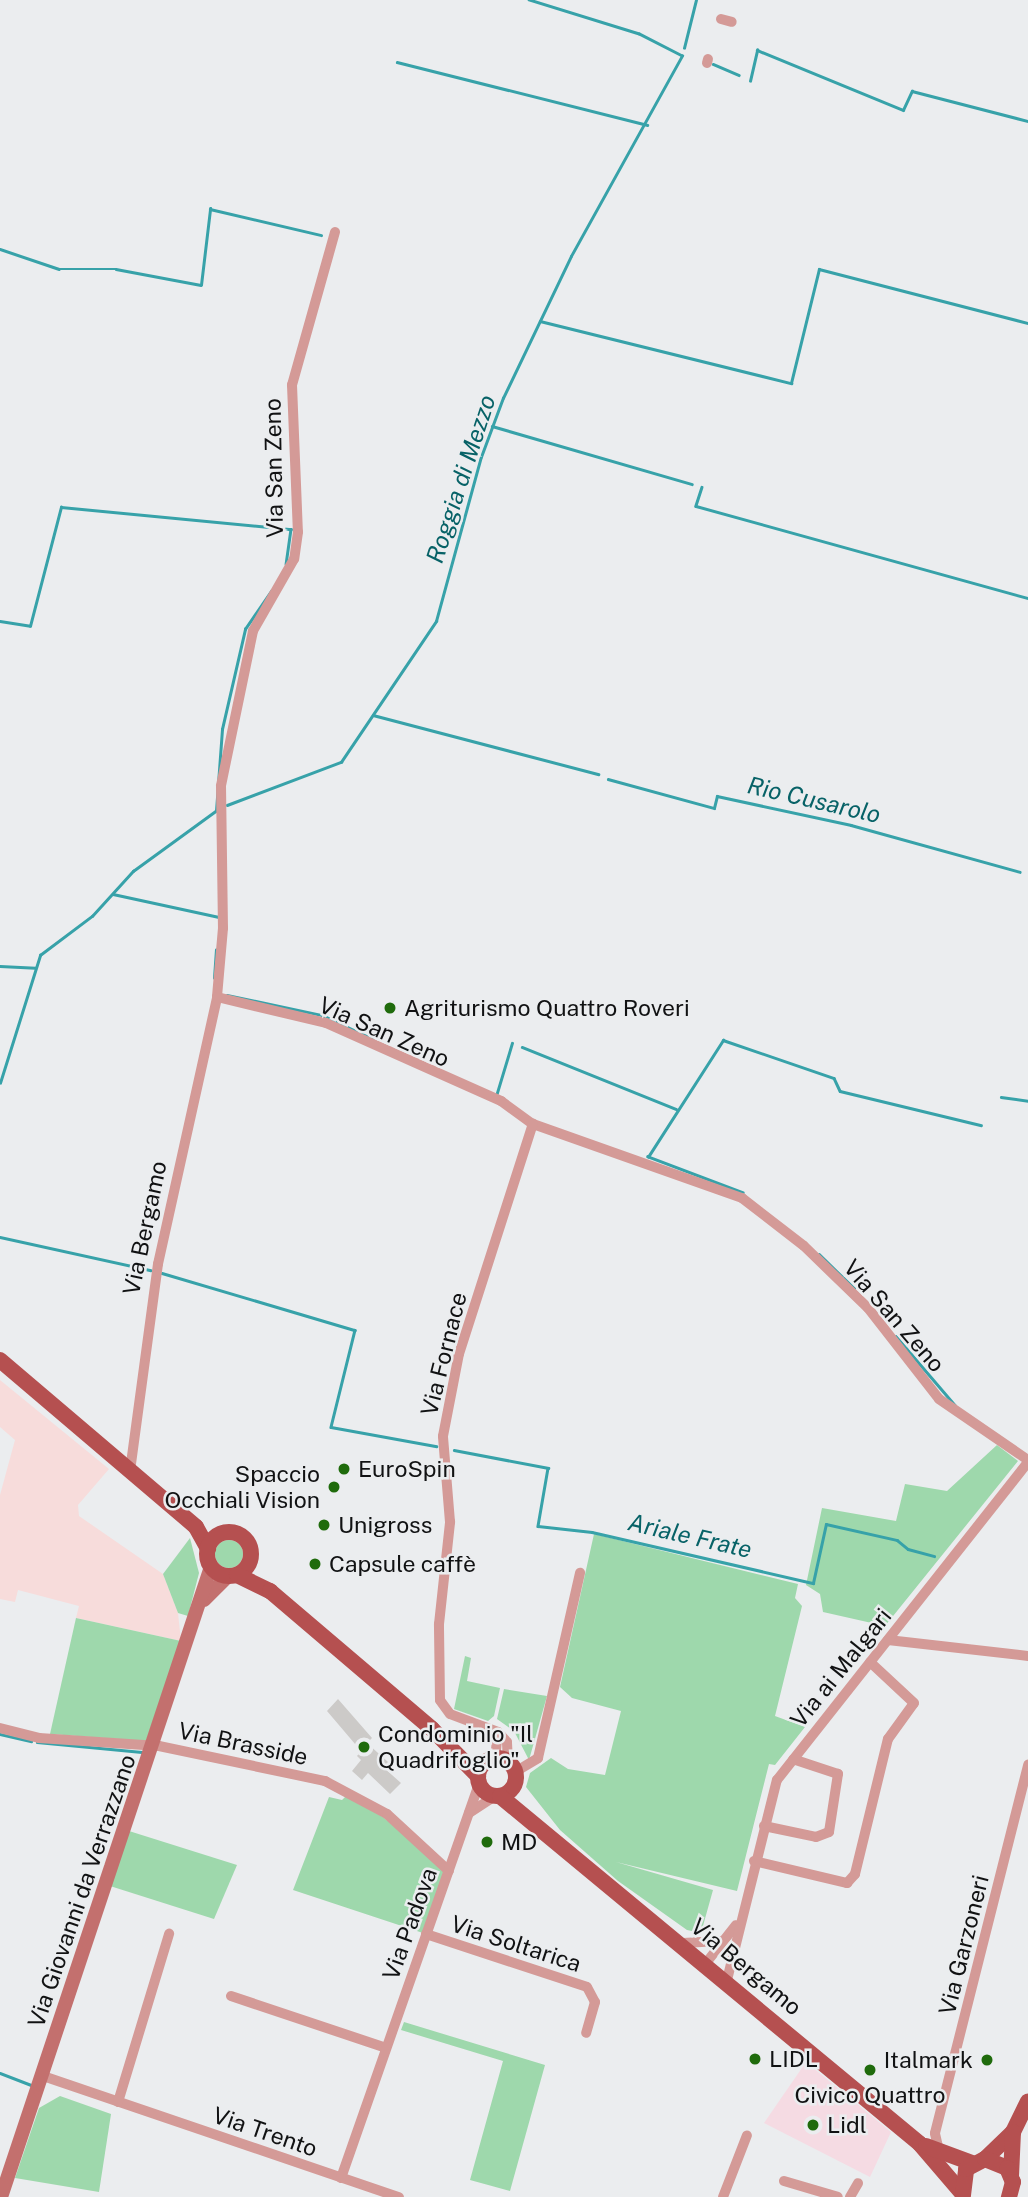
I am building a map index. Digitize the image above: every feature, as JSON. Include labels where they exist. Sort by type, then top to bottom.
[{"type":"main road","points":[[0,1360],[196,1527],[208,1549],[211,1567]]},
{"type":"main road","points":[[196,1527],[245,1538],[251,1551],[238,1572]]},
{"type":"main road","points":[[208,1549],[220,1534]]},
{"type":"main road","name":"Via Bergamo","points":[[211,1567],[238,1572],[270,1591],[441,1738],[496,1771],[541,1825]]},
{"type":"main road","points":[[496,1771],[498,1796]]},
{"type":"main road","name":"Via Bergamo","points":[[496,1771],[498,1796],[541,1825],[917,2141],[963,2195]]},
{"type":"main road","points":[[963,2195],[962,2176],[1013,2132],[1028,2101]]},
{"type":"main road","points":[[1013,2132],[1013,2190]]},
{"type":"main road","name":"Via Bergamo","points":[[917,2141],[939,2151],[978,2161],[1001,2163],[1013,2190]]},
{"type":"street","name":"Via San Zeno","points":[[335,232],[292,384],[298,532],[294,559],[253,631],[222,786],[218,854],[223,928],[216,997],[355,1035],[500,1101],[533,1124],[720,1186],[742,1198],[804,1246],[868,1308],[939,1399],[1028,1461]]},
{"type":"street","name":"Via Bergamo","points":[[130,1471],[158,1264],[216,997]]},
{"type":"street","name":"Via Fornace","points":[[496,1771],[498,1732],[450,1714],[440,1700],[439,1624],[450,1522],[443,1436],[459,1354],[533,1124]]},
{"type":"street","name":"Via ai Malgari","points":[[727,1980],[741,1913],[774,1786],[870,1662],[1025,1471],[1028,1461]]},
{"type":"street","name":"Via Giovanni da Verrazzano","points":[[1,2197],[204,1600],[211,1567]]},
{"type":"street","name":"Via Giovanni da Verrazzano","points":[[204,1600],[238,1572]]},
{"type":"street","points":[[496,1771],[538,1758],[580,1573]]},
{"type":"street","points":[[888,1640],[1028,1656]]},
{"type":"street","points":[[754,1861],[847,1883],[855,1874],[888,1739],[914,1703],[870,1662]]},
{"type":"street","name":"Via Brasside","points":[[0,1728],[39,1738],[155,1745],[351,1791],[390,1817],[449,1871]]},
{"type":"street","points":[[764,1826],[816,1838],[829,1832],[838,1774],[793,1759]]},
{"type":"street","name":"Via Garzoneri","points":[[939,2151],[935,2133],[1028,1765]]},
{"type":"street","name":"Via Padova","points":[[341,2178],[469,1813],[496,1771]]},
{"type":"street","points":[[469,1813],[498,1796]]},
{"type":"street","name":"Via ai Malgari","points":[[706,1963],[741,1913]]},
{"type":"street","points":[[118,2102],[169,1934]]},
{"type":"street","name":"Via Soltarica","points":[[426,1934],[587,1987],[595,2002],[586,2032]]},
{"type":"street","points":[[683,1943],[724,1939]]},
{"type":"street","points":[[706,1963],[732,1952]]},
{"type":"street","points":[[231,1996],[386,2048]]},
{"type":"street","name":"Via Trento","points":[[43,2076],[400,2197]]},
{"type":"street","points":[[917,2141],[935,2133]]},
{"type":"street","points":[[723,2197],[747,2135]]},
{"type":"street","points":[[784,2181],[838,2197]]},
{"type":"street","points":[[850,2197],[858,2183]]},
{"type":"shaded area","points":[[0,1380],[109,1469],[78,1505],[79,1516],[163,1574],[178,1613],[181,1641],[76,1618],[79,1606],[18,1590],[15,1602],[0,1599],[0,1495],[15,1440],[0,1427]]},
{"type":"shaded area","points":[[806,2062],[891,2132],[870,2177],[764,2123]]},
{"type":"green space","points":[[997,1445],[1018,1461],[885,1626],[823,1612],[820,1594],[806,1585],[822,1508],[896,1521],[905,1484],[947,1491]]},
{"type":"green space","points":[[594,1534],[798,1584],[795,1598],[802,1606],[775,1716],[805,1727],[775,1765],[769,1764],[737,1891],[616,1862],[713,1890],[701,1933],[687,1930],[618,1881],[560,1830],[526,1787],[530,1773],[551,1758],[568,1769],[605,1775],[621,1711],[572,1698],[560,1687]]},
{"type":"green space","points":[[190,1538],[199,1573],[188,1616],[178,1613],[163,1574]]},
{"type":"green space","points":[[229,1540],[239,1544],[243,1554],[239,1564],[229,1568],[219,1564],[215,1554],[219,1544]]},
{"type":"green space","points":[[76,1618],[181,1641],[146,1741],[50,1734]]},
{"type":"green space","points":[[465,1656],[471,1658],[467,1681],[500,1688],[494,1716],[488,1721],[454,1709]]},
{"type":"green space","points":[[504,1689],[547,1696],[529,1760],[514,1731],[497,1719]]},
{"type":"green space","points":[[351,1791],[449,1871],[426,1934],[293,1890],[329,1797],[342,1800]]},
{"type":"green space","points":[[129,1831],[237,1865],[214,1919],[110,1886]]},
{"type":"green space","points":[[404,2022],[545,2065],[510,2191],[470,2180],[503,2061],[401,2030]]},
{"type":"green space","points":[[60,2096],[111,2114],[99,2192],[15,2178],[39,2108]]},
{"type":"building","name":"Condominio \"Il Quadrifoglio\"","points":[[338,1699],[372,1738],[367,1743],[388,1762],[383,1767],[401,1783],[390,1794],[368,1773],[362,1780],[352,1771],[361,1760],[357,1756],[361,1751],[327,1711]]},
{"type":"waterway","name":"Roggia di Mezzo","points":[[227,805],[341,762],[436,621],[481,457],[503,398],[571,256],[682,56],[639,34],[529,0]]},
{"type":"waterway","name":"Roggia di Mezzo","points":[[684,48],[696,0]]},
{"type":"waterway","points":[[750,81],[757,50],[903,110],[912,91],[1028,121]]},
{"type":"waterway","points":[[397,62],[647,125]]},
{"type":"waterway","points":[[713,64],[739,75]]},
{"type":"waterway","points":[[0,249],[59,269],[116,269],[201,285],[210,209],[321,235]]},
{"type":"waterway","points":[[540,321],[791,383],[819,269],[1028,323]]},
{"type":"waterway","points":[[492,426],[692,484]]},
{"type":"waterway","points":[[702,487],[696,506],[1028,598]]},
{"type":"waterway","points":[[0,621],[30,626],[61,507],[291,529],[286,564]]},
{"type":"waterway","points":[[216,811],[222,729],[245,629],[271,591]]},
{"type":"waterway","name":"Rio Cusarolo","points":[[373,715],[598,774]]},
{"type":"waterway","name":"Rio Cusarolo","points":[[608,779],[714,808],[717,796],[851,825],[1020,872]]},
{"type":"waterway","name":"Roggia di Mezzo","points":[[0,1083],[40,955],[92,916],[133,871],[217,810]]},
{"type":"waterway","points":[[113,894],[219,917]]},
{"type":"waterway","points":[[214,978],[216,950]]},
{"type":"waterway","points":[[0,966],[35,968]]},
{"type":"waterway","points":[[227,995],[322,1015],[373,1039]]},
{"type":"waterway","points":[[743,1193],[648,1157],[723,1040],[834,1078],[840,1091],[981,1125]]},
{"type":"waterway","points":[[496,1096],[512,1043]]},
{"type":"waterway","points":[[522,1047],[676,1109]]},
{"type":"waterway","points":[[1001,1097],[1028,1101]]},
{"type":"waterway","name":"Ariale Frate","points":[[0,1237],[150,1270]]},
{"type":"waterway","points":[[819,1254],[854,1288]]},
{"type":"waterway","name":"Ariale Frate","points":[[162,1273],[355,1330],[331,1427],[436,1446]]},
{"type":"waterway","points":[[896,1336],[955,1405]]},
{"type":"waterway","name":"Ariale Frate","points":[[454,1450],[548,1468],[538,1526],[592,1532],[813,1583],[826,1524],[897,1540],[908,1549],[934,1556]]},
{"type":"waterway","points":[[0,1734],[31,1741]]},
{"type":"waterway","points":[[37,1742],[142,1752]]},
{"type":"waterway","points":[[0,2073],[31,2085]]},
{"type":"place","name":"Agriturismo Quattro Roveri","points":[[390,1008]]},
{"type":"place","name":"EuroSpin","points":[[344,1469]]},
{"type":"place","name":"Spaccio Occhiali Vision","points":[[334,1487]]},
{"type":"place","name":"Unigross","points":[[324,1525]]},
{"type":"place","name":"Capsule caffè","points":[[315,1564]]},
{"type":"place","name":"Condominio \"Il Quadrifoglio\"","points":[[364,1747]]},
{"type":"place","name":"MD","points":[[487,1842]]},
{"type":"place","name":"LIDL","points":[[755,2059]]},
{"type":"place","name":"Italmark","points":[[987,2060]]},
{"type":"place","name":"Civico Quattro","points":[[870,2070]]},
{"type":"place","name":"Lidl","points":[[813,2125]]}]
